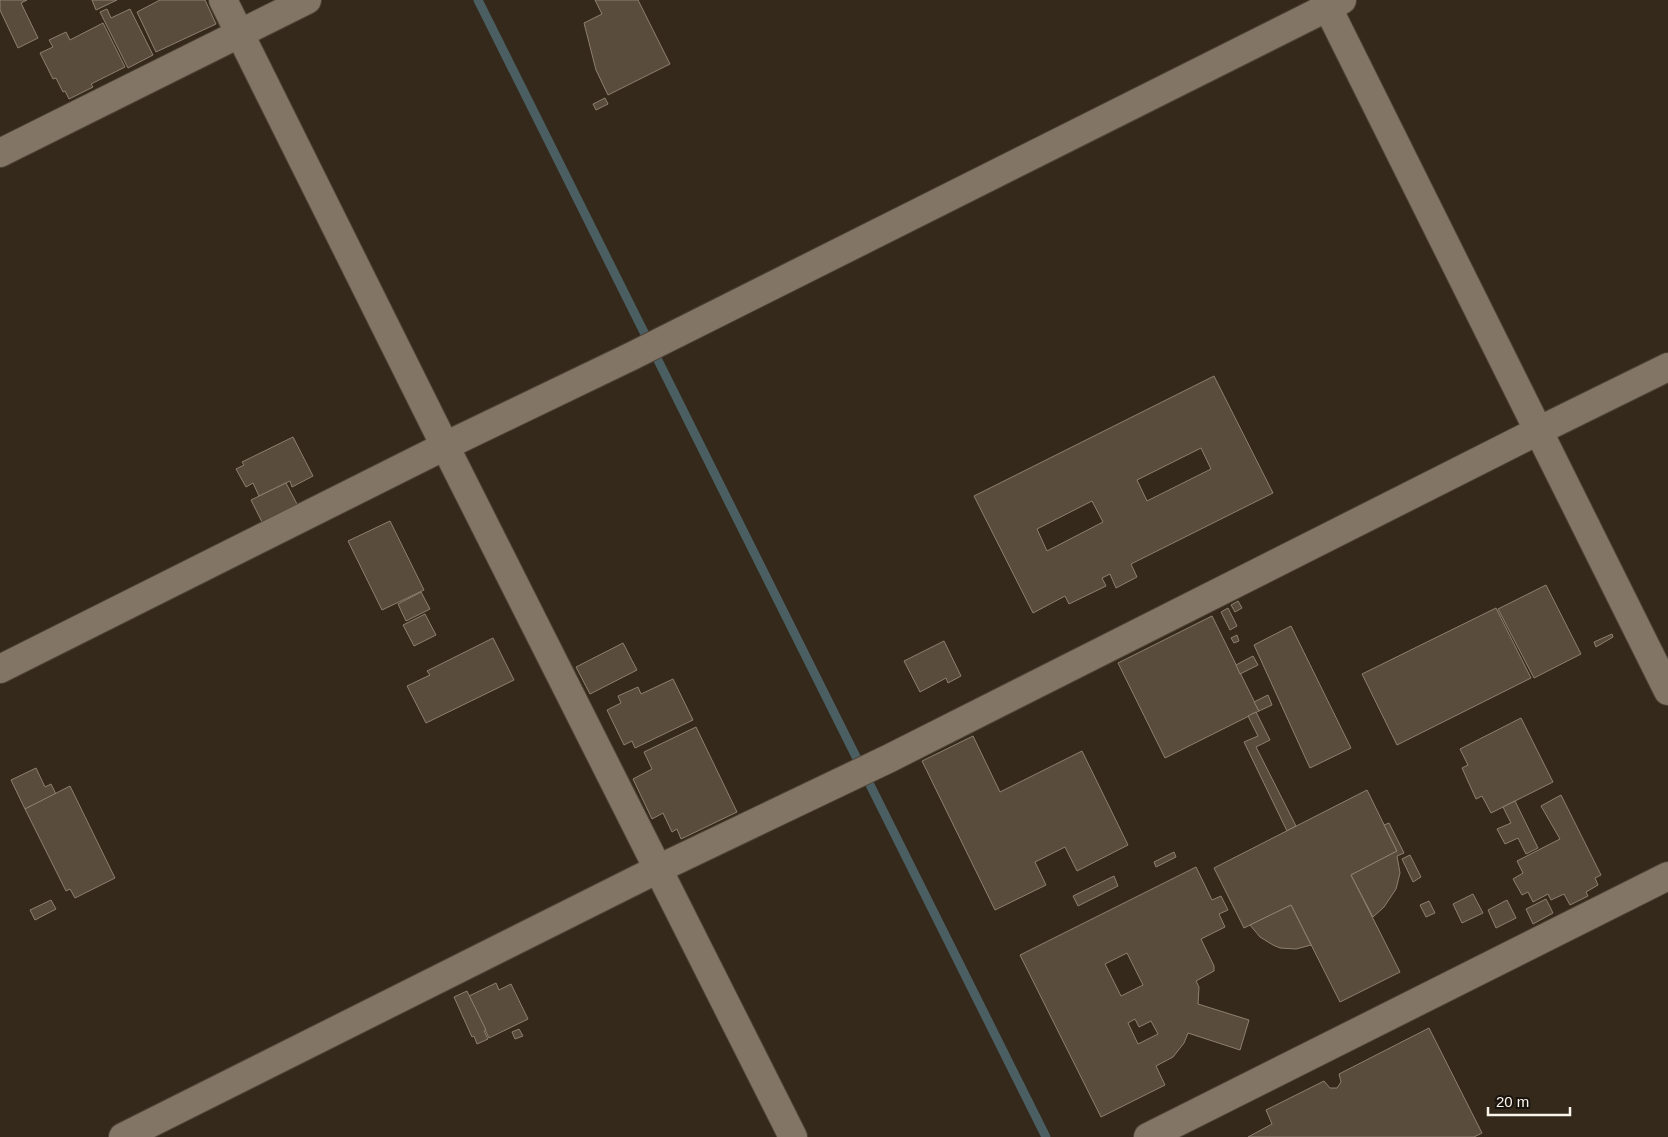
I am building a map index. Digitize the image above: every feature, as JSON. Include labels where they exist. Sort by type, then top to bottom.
[{"type":"street","points":[[223,0],[793,1137]]},
{"type":"street","points":[[0,153],[307,0]]},
{"type":"street","points":[[0,669],[445,446],[632,356],[680,330],[1331,2],[1538,431],[1668,691]]},
{"type":"street","points":[[123,1137],[658,869],[890,758],[1668,367]]},
{"type":"street","points":[[1148,1137],[1668,876]]},
{"type":"building","points":[[0,0],[27,0],[21,3],[38,38],[18,48],[0,10]]},
{"type":"building","points":[[92,0],[117,0],[96,10]]},
{"type":"building","points":[[160,0],[205,0],[216,24],[156,52],[137,12]]},
{"type":"building","points":[[595,0],[638,0],[670,64],[608,95],[596,70],[584,23],[602,14]]},
{"type":"building","points":[[107,9],[111,18],[130,9],[153,55],[128,68],[100,12]]},
{"type":"building","points":[[103,23],[125,67],[91,84],[93,87],[69,99],[56,78],[53,79],[40,53],[53,47],[49,40],[66,32],[70,40]]},
{"type":"building","points":[[605,98],[608,104],[596,110],[593,104]]},
{"type":"building","points":[[1214,376],[1273,493],[1131,564],[1137,577],[1116,588],[1110,574],[1102,578],[1106,586],[1069,604],[1065,596],[1033,613],[974,496]],"holes":[[[1201,448],[1211,469],[1147,501],[1137,480]],[[1092,501],[1103,522],[1047,551],[1037,529]]]},
{"type":"building","points":[[293,437],[313,476],[292,487],[290,481],[259,496],[253,483],[246,487],[236,469],[244,465],[242,462]]},
{"type":"building","points":[[286,483],[297,504],[262,522],[251,500]]},
{"type":"building","points":[[390,521],[424,590],[382,610],[348,541]]},
{"type":"building","points":[[1546,585],[1581,654],[1534,678],[1498,609]]},
{"type":"building","points":[[421,592],[430,609],[406,621],[398,604]]},
{"type":"building","points":[[1238,601],[1242,608],[1235,612],[1231,605]]},
{"type":"building","points":[[1228,608],[1237,626],[1230,630],[1221,612]]},
{"type":"building","points":[[1496,608],[1531,678],[1397,745],[1362,674]]},
{"type":"building","points":[[425,614],[436,635],[414,646],[403,625]]},
{"type":"building","points":[[1212,616],[1259,711],[1165,758],[1118,663]]},
{"type":"building","points":[[1291,626],[1351,748],[1310,768],[1254,645]]},
{"type":"building","points":[[1612,634],[1613,637],[1596,647],[1594,642]]},
{"type":"building","points":[[1237,635],[1239,641],[1234,643],[1231,638]]},
{"type":"building","points":[[493,638],[514,680],[426,723],[407,686],[430,675],[427,671]]},
{"type":"building","points":[[944,641],[961,676],[948,683],[946,678],[920,692],[904,661]]},
{"type":"building","points":[[623,643],[637,670],[590,694],[576,667]]},
{"type":"building","points":[[1253,656],[1258,665],[1240,674],[1236,665]]},
{"type":"building","points":[[673,679],[693,720],[635,748],[632,741],[624,745],[607,710],[621,703],[618,696],[638,687],[641,694]]},
{"type":"building","points":[[1268,695],[1272,705],[1259,711],[1254,702]]},
{"type":"building","points":[[1256,712],[1270,740],[1256,747],[1296,826],[1287,831],[1244,742],[1258,736],[1248,716]]},
{"type":"building","points":[[1521,718],[1553,782],[1491,813],[1482,796],[1476,799],[1462,768],[1468,765],[1460,749]]},
{"type":"building","points":[[696,727],[737,812],[681,839],[677,829],[672,832],[663,813],[652,819],[633,779],[652,769],[644,752]]},
{"type":"building","points":[[973,736],[1000,792],[1082,751],[1128,845],[1077,871],[1065,847],[1035,862],[1046,885],[995,910],[922,761]]},
{"type":"building","points":[[36,768],[45,787],[51,784],[56,794],[25,809],[11,780]]},
{"type":"building","points":[[70,786],[115,878],[75,898],[70,889],[66,891],[25,809]]},
{"type":"building","points":[[1367,790],[1397,851],[1351,875],[1400,972],[1340,1002],[1291,905],[1244,928],[1214,868]]},
{"type":"building","points":[[1561,795],[1601,875],[1595,878],[1598,885],[1586,892],[1588,896],[1570,905],[1564,894],[1551,900],[1548,894],[1533,902],[1528,892],[1522,895],[1513,879],[1523,873],[1517,861],[1560,839],[1541,806]]},
{"type":"building","points":[[1515,801],[1538,848],[1526,854],[1518,838],[1505,844],[1497,829],[1511,823],[1503,807]]},
{"type":"building","points":[[1389,823],[1404,853],[1397,856],[1400,873],[1396,889],[1384,907],[1373,917],[1351,875],[1397,851],[1384,825]]},
{"type":"building","points":[[1174,852],[1176,857],[1156,867],[1154,862]]},
{"type":"building","points":[[1410,855],[1421,877],[1413,882],[1402,859]]},
{"type":"building","points":[[1196,867],[1212,900],[1221,896],[1228,910],[1219,914],[1225,927],[1201,939],[1214,966],[1214,971],[1196,981],[1199,987],[1198,1004],[1249,1020],[1240,1050],[1188,1033],[1184,1043],[1173,1057],[1156,1066],[1165,1085],[1101,1117],[1020,955]],"holes":[[[1127,953],[1143,985],[1121,996],[1105,964]],[[1135,1019],[1139,1027],[1151,1021],[1158,1034],[1138,1044],[1128,1023]]]},
{"type":"building","points":[[1114,876],[1118,886],[1078,906],[1073,896]]},
{"type":"building","points":[[1473,894],[1483,913],[1462,923],[1453,904]]},
{"type":"building","points":[[1546,899],[1553,913],[1533,924],[1526,909]]},
{"type":"building","points":[[51,900],[56,909],[35,920],[30,910]]},
{"type":"building","points":[[1507,900],[1516,918],[1496,928],[1488,910]]},
{"type":"building","points":[[1429,901],[1435,913],[1426,917],[1420,905]]},
{"type":"building","points":[[1291,905],[1311,945],[1296,949],[1280,948],[1260,937],[1250,925]]},
{"type":"building","points":[[496,983],[499,990],[511,984],[528,1019],[489,1038],[469,996]]},
{"type":"building","points":[[467,991],[486,1030],[484,1031],[488,1039],[477,1044],[454,997]]},
{"type":"building","points":[[1429,1028],[1482,1133],[1474,1137],[1248,1137],[1272,1124],[1266,1110],[1324,1081],[1330,1088],[1337,1088],[1341,1082],[1339,1074]]},
{"type":"building","points":[[519,1029],[523,1036],[515,1039],[512,1032]]},
{"type":"waterway","points":[[478,0],[1046,1137]]}]
